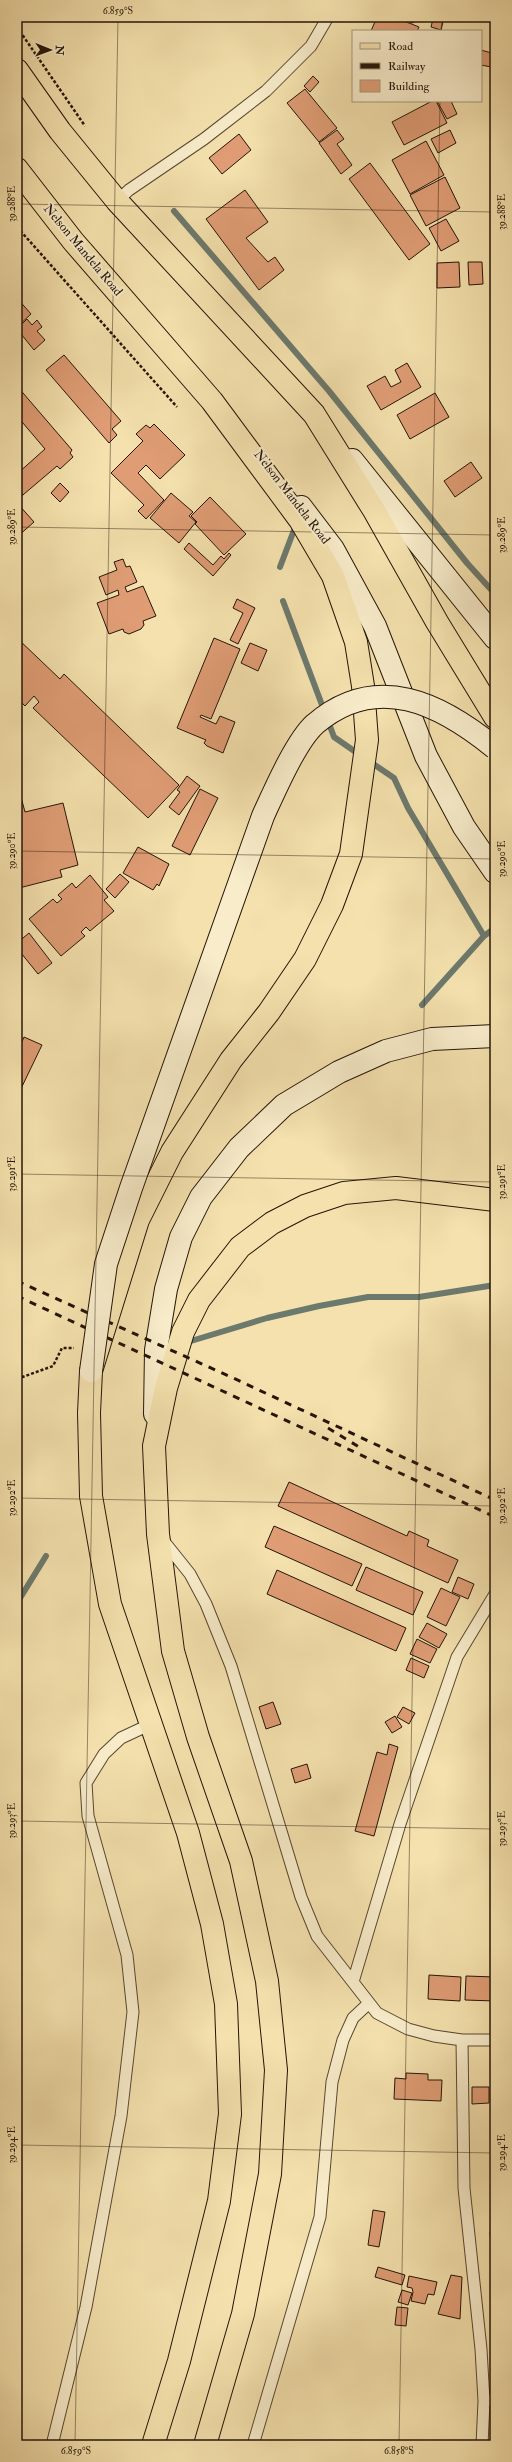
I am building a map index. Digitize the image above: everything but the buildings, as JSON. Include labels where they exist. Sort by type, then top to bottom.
[{"type":"main road","points":[[17,70],[60,131],[117,201],[314,414],[495,638]]},
{"type":"main road","name":"Nelson Mandela Road","points":[[17,169],[73,241],[285,486],[333,549],[375,626],[426,756],[464,827],[495,872]]},
{"type":"main road","points":[[91,1371],[138,1220],[172,1152],[208,1094],[269,1012],[305,959],[332,905],[351,854],[360,798],[367,740],[363,686],[356,642],[333,576],[300,520],[212,401]]},
{"type":"main road","points":[[314,414],[375,512],[437,622],[495,717]]},
{"type":"main road","points":[[154,2445],[179,2361],[219,2201],[230,2114],[226,2004],[212,1924],[188,1834],[110,1604],[91,1496],[89,1413],[91,1371],[106,1264],[131,1188],[263,816],[280,779],[299,747],[315,725],[342,707],[361,700],[390,696],[422,702],[454,718],[495,748]]},
{"type":"main road","points":[[204,2445],[244,2314],[270,2174],[276,2070],[267,1981],[241,1861],[198,1737],[173,1651],[158,1534],[154,1446],[156,1350],[166,1289],[181,1237],[198,1204],[239,1148],[284,1105],[339,1072],[379,1054],[432,1039],[495,1036]]},
{"type":"main road","points":[[154,1446],[168,1381],[183,1332],[199,1300],[240,1247],[272,1223],[305,1206],[351,1193],[396,1188],[495,1200]]},
{"type":"lane","points":[[117,201],[129,190],[204,139],[266,91],[311,46],[328,17]]},
{"type":"lane","points":[[158,1534],[190,1574],[206,1604],[231,1666],[301,1897],[317,1936],[377,2013],[408,2028],[434,2036],[462,2040],[495,2040]]},
{"type":"lane","points":[[352,1982],[400,1824],[457,1657],[495,1594]]},
{"type":"lane","points":[[52,2445],[87,2300],[121,2116],[133,2012],[127,1955],[88,1816],[86,1783],[104,1754],[121,1738],[150,1724]]},
{"type":"lane","points":[[253,2445],[320,2216],[332,2082],[343,2040],[352,2018],[369,2003]]},
{"type":"lane","points":[[462,2040],[464,2188],[481,2349],[490,2400],[482,2445]]},
{"type":"path","points":[[17,227],[177,407]]},
{"type":"path","points":[[17,1379],[53,1366],[62,1348]]},
{"type":"waterway","points":[[174,211],[329,391],[467,563],[495,594]]},
{"type":"waterway","points":[[280,567],[294,530]]},
{"type":"waterway","points":[[283,601],[334,737],[360,755]]},
{"type":"waterway","points":[[369,761],[394,778],[408,808],[484,936]]},
{"type":"waterway","points":[[422,1005],[484,936],[495,928]]},
{"type":"waterway","points":[[191,1341],[267,1318],[319,1306],[368,1297],[419,1297],[495,1285]]},
{"type":"waterway","points":[[17,1603],[46,1556]]},
{"type":"railway","points":[[17,1281],[231,1377],[495,1500]]},
{"type":"railway","points":[[17,1296],[495,1517]]},
{"type":"railway","points":[[328,1428],[359,1447]]}]
